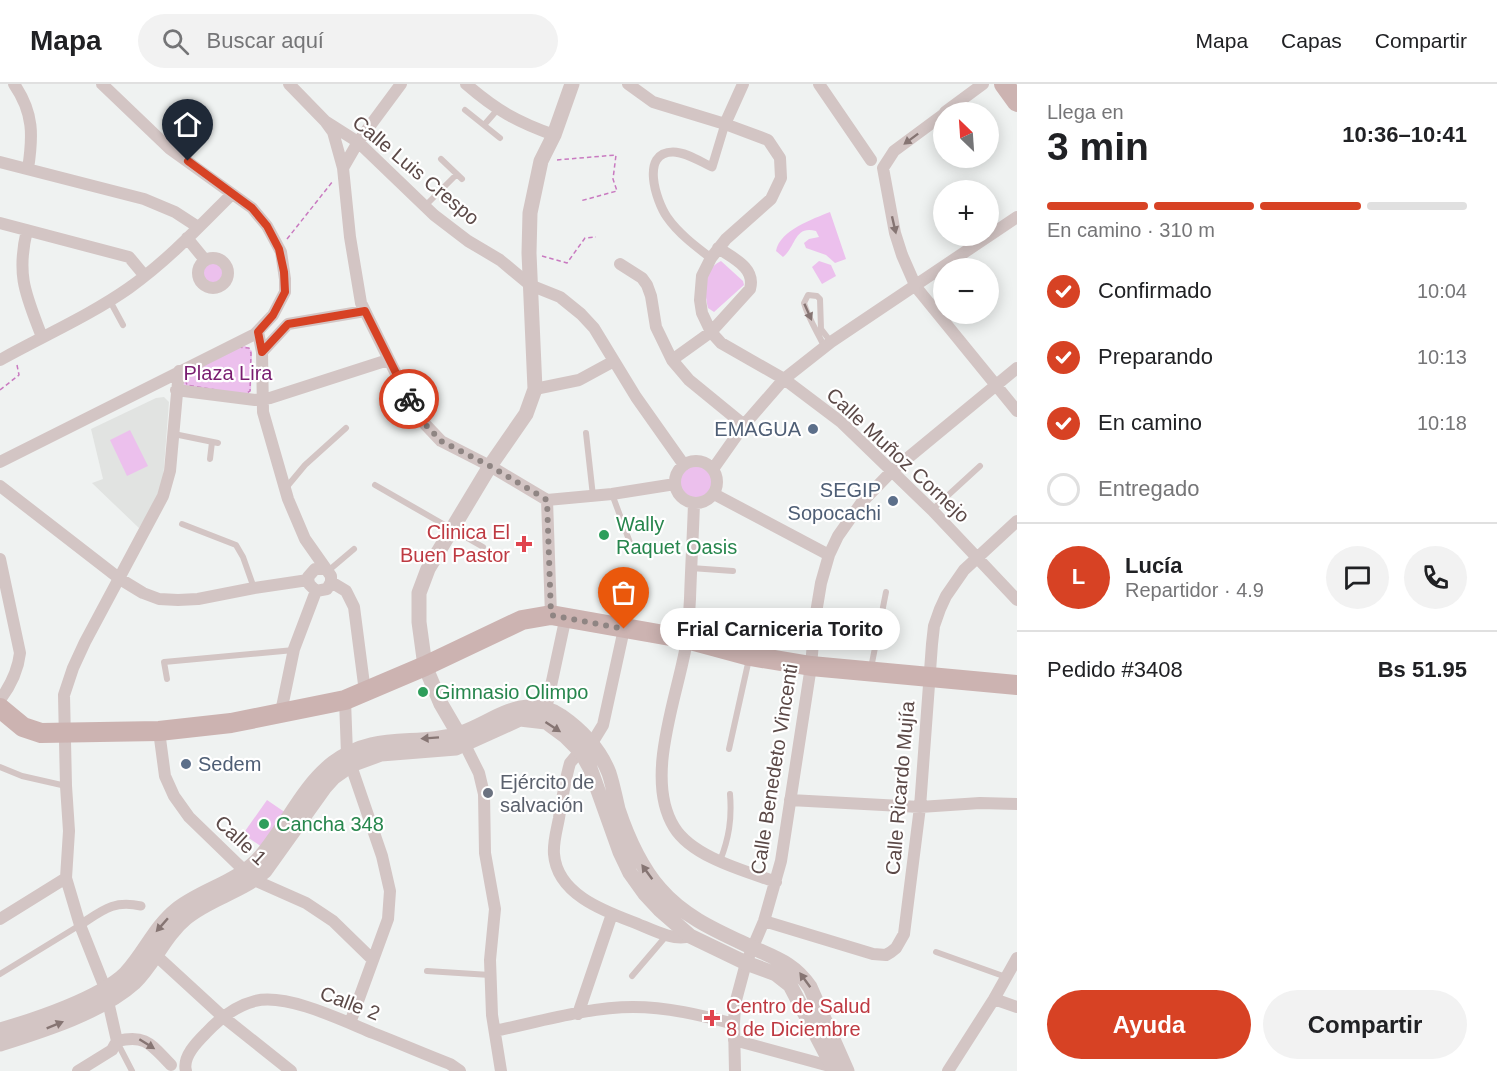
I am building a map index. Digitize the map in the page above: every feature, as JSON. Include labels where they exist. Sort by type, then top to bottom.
[{"type":"main road","points":[[1004,84],[1017,102]]},
{"type":"main road","points":[[0,708],[23,727],[41,733],[159,731],[231,723],[345,700],[425,666],[522,620],[559,616],[687,639],[750,656],[811,666],[1017,686]]},
{"type":"street","points":[[14,84],[26,105],[30,122],[32,141],[27,169]]},
{"type":"street","points":[[0,462],[183,372],[258,332],[273,315],[285,292],[279,249],[258,214],[170,149],[102,84]]},
{"type":"street","name":"Calle Luis Crespo","points":[[289,84],[325,121],[358,141],[425,206],[468,241],[500,260],[530,285],[560,297],[577,309],[594,328],[636,397],[684,465]]},
{"type":"street","points":[[466,84],[514,120],[554,135]]},
{"type":"street","points":[[501,1071],[490,975],[495,909],[485,853],[484,794],[480,773],[441,704],[425,666],[419,622],[419,593],[423,579],[490,466],[526,414],[535,389],[529,253],[530,213],[541,161],[554,135],[572,84]]},
{"type":"street","points":[[628,84],[653,102],[768,140],[780,158],[781,178],[771,199],[736,228],[718,248],[702,276],[699,287],[702,313],[711,332]]},
{"type":"street","points":[[711,258],[690,242],[667,217],[660,206],[653,182],[654,170],[660,157],[675,152],[712,167],[725,124],[743,84]]},
{"type":"street","points":[[819,84],[871,160]]},
{"type":"street","points":[[958,102],[982,84]]},
{"type":"street","points":[[342,168],[396,86]]},
{"type":"street","points":[[325,121],[333,132],[342,168],[361,303],[411,404],[423,422],[441,441],[490,466],[547,500],[612,494],[675,484]]},
{"type":"street","points":[[933,121],[894,151],[883,168],[895,233],[916,287],[1017,411]]},
{"type":"street","points":[[0,162],[144,200],[175,212],[198,227]]},
{"type":"street","points":[[0,360],[110,300],[188,238],[231,195]]},
{"type":"street","points":[[712,469],[744,425],[784,379],[828,345],[1017,217]]},
{"type":"street","points":[[0,223],[129,257],[144,275]]},
{"type":"street","points":[[27,230],[21,272],[26,295],[42,337]]},
{"type":"street","points":[[188,238],[205,260]]},
{"type":"street","points":[[672,360],[711,332],[750,289],[751,275],[746,268],[718,248]]},
{"type":"street","points":[[620,264],[642,278],[646,285],[651,296],[656,327],[672,360],[689,380],[744,425]]},
{"type":"street","points":[[262,352],[288,324],[365,311]]},
{"type":"street","points":[[258,332],[262,352],[264,412],[285,489],[305,539],[328,574],[324,591],[316,591],[310,587],[308,580],[312,571],[318,568],[328,574],[346,591],[354,607],[357,620],[365,692]]},
{"type":"street","name":"Calle Muñoz Cornejo","points":[[711,332],[720,343],[784,379],[840,422],[932,510],[1017,600]]},
{"type":"street","points":[[176,390],[262,399],[388,360]]},
{"type":"street","points":[[535,389],[579,380],[614,361]]},
{"type":"street","name":"Calle Benedeto Vincenti","points":[[735,1071],[735,1004],[746,963],[764,921],[781,861],[811,666],[815,620],[821,583],[829,555],[838,536],[855,511],[892,471],[1017,368]]},
{"type":"street","points":[[78,1071],[112,1050],[117,1041],[106,994],[80,925],[66,878],[69,831],[64,695],[85,642],[163,496],[170,471],[176,390],[183,372]]},
{"type":"street","points":[[696,461],[712,469],[717,484],[714,494],[705,501],[694,504],[679,495],[675,484],[677,473],[684,465],[696,461]]},
{"type":"street","points":[[0,486],[120,579],[143,593],[159,599],[198,599],[308,580]]},
{"type":"street","points":[[714,494],[829,555]]},
{"type":"street","points":[[546,709],[559,616],[547,500]]},
{"type":"street","points":[[694,504],[687,639],[664,742],[665,802],[674,827],[681,836],[720,862],[776,882]]},
{"type":"street","name":"Calle Ricardo Mujía","points":[[764,921],[873,954],[886,954],[896,948],[904,934],[920,807],[934,626],[954,583],[976,557],[1017,521]]},
{"type":"street","points":[[0,699],[11,685],[20,653],[1,564]]},
{"type":"street","points":[[281,712],[294,650],[316,591]]},
{"type":"street","points":[[624,629],[603,725],[570,763],[554,848],[555,863],[560,877],[567,886],[612,914],[668,934],[685,938],[690,936]]},
{"type":"street","points":[[345,700],[349,760],[382,856],[390,891],[388,919],[350,1023]]},
{"type":"street","points":[[462,739],[476,728],[519,708],[546,709],[559,714],[608,771],[618,809],[642,867],[678,908],[698,921],[786,963],[802,975],[810,987],[841,1070]]},
{"type":"street","points":[[0,1044],[46,1029],[106,994],[151,950],[160,927],[176,910],[249,876],[318,777],[332,764],[349,760],[382,741],[462,739],[520,719],[530,719],[552,725],[586,747],[590,768],[611,832],[630,873],[645,894],[690,936],[746,963],[776,974],[790,985],[841,1070]]},
{"type":"street","name":"Calle 1","points":[[159,731],[165,776],[174,796],[189,817],[249,876],[306,903],[333,921],[373,960]]},
{"type":"street","points":[[789,800],[920,807],[980,803],[1017,804]]},
{"type":"street","points":[[0,919],[66,878]]},
{"type":"street","points":[[80,925],[111,905],[122,903],[141,906]]},
{"type":"street","points":[[578,1014],[612,914]]},
{"type":"street","points":[[151,950],[222,1016],[291,1071]]},
{"type":"street","points":[[948,1071],[1017,958]]},
{"type":"street","points":[[0,1030],[106,994]]},
{"type":"street","points":[[994,999],[1017,1007]]},
{"type":"street","name":"Calle 2","points":[[222,1016],[255,1001],[268,1000],[294,1004],[350,1023],[460,1071]]},
{"type":"street","points":[[495,1031],[578,1014],[632,1007],[689,1012],[734,1024]]},
{"type":"street","points":[[186,1071],[184,1063],[193,1048],[222,1016]]},
{"type":"street","points":[[117,1041],[132,1038],[149,1041],[171,1065]]},
{"type":"street","points":[[734,1040],[841,1070]]},
{"type":"lane","points":[[484,125],[498,109]]},
{"type":"lane","points":[[465,110],[500,138]]},
{"type":"lane","points":[[425,206],[460,177],[441,159]]},
{"type":"lane","points":[[808,295],[818,296],[820,299],[821,329],[828,345],[806,311],[804,303],[808,295]]},
{"type":"lane","points":[[110,300],[123,325]]},
{"type":"lane","points":[[285,489],[305,465],[346,428]]},
{"type":"lane","points":[[586,433],[593,496]]},
{"type":"lane","points":[[174,434],[215,442],[210,459]]},
{"type":"lane","points":[[932,510],[980,466]]},
{"type":"lane","points":[[375,485],[483,547]]},
{"type":"lane","points":[[612,494],[632,548]]},
{"type":"lane","points":[[182,524],[236,545],[243,557],[254,588]]},
{"type":"lane","points":[[328,574],[354,549]]},
{"type":"lane","points":[[691,568],[733,571]]},
{"type":"lane","points":[[870,671],[886,592]]},
{"type":"lane","points":[[166,679],[164,662],[294,650]]},
{"type":"lane","points":[[729,749],[750,656]]},
{"type":"lane","points":[[0,767],[22,776],[66,786]]},
{"type":"lane","points":[[720,862],[730,830],[732,812],[730,794]]},
{"type":"lane","points":[[0,974],[80,925]]},
{"type":"lane","points":[[632,976],[668,934]]},
{"type":"lane","points":[[936,952],[1006,977]]},
{"type":"lane","points":[[427,971],[490,975]]},
{"type":"lane","points":[[117,1041],[132,1071]]},
{"type":"path","points":[[541,161],[616,155],[614,179],[617,191],[580,201]]},
{"type":"path","points":[[279,249],[342,168]]},
{"type":"path","points":[[529,253],[567,263],[585,238],[596,237]]},
{"type":"path","points":[[238,348],[249,348],[251,353],[250,391],[244,395],[187,385],[183,372],[238,348]]},
{"type":"path","points":[[0,390],[19,375],[13,353]]},
{"type":"shaded area","points":[[164,397],[169,402],[163,480],[154,504],[139,528],[92,483],[103,479],[91,429],[156,398]]},
{"type":"green space","points":[[830,212],[846,259],[835,263],[826,255],[806,248],[804,243],[809,239],[819,237],[816,231],[809,230],[799,234],[783,257],[776,251],[790,231]]},
{"type":"green space","points":[[209,261],[217,261],[224,268],[224,276],[217,283],[209,283],[202,276],[202,268]]},
{"type":"green space","points":[[721,261],[743,281],[744,285],[714,312],[708,308],[706,282],[711,269]]},
{"type":"green space","points":[[819,261],[831,265],[836,276],[822,284],[812,267]]},
{"type":"green space","name":"Plaza Lira","points":[[244,345],[252,351],[251,391],[245,396],[185,386],[183,383],[184,371]]},
{"type":"green space","points":[[130,430],[148,466],[127,476],[110,440]]},
{"type":"green space","points":[[696,466],[707,471],[712,482],[707,493],[696,498],[685,493],[680,482],[685,471]]},
{"type":"green space","name":"Cancha 348","points":[[267,800],[286,813],[262,847],[243,834]]},
{"type":"way so far","points":[[409,399],[423,422],[441,441],[490,466],[547,500],[551,615],[566,616],[624,629]]},
{"type":"place","name":"EMAGUA","points":[[813,429]]},
{"type":"place","name":"SEGIP Sopocachi","points":[[893,501]]},
{"type":"place","name":"Wally Raquet Oasis","points":[[604,535]]},
{"type":"place","name":"Clinica El Buen Pastor","points":[[524,544]]},
{"type":"place","name":"Frial Carniceria Torito","points":[[624,629]]},
{"type":"place","name":"Gimnasio Olimpo","points":[[423,692]]},
{"type":"place","name":"Sedem","points":[[186,764]]},
{"type":"place","name":"Ejército de salvación","points":[[488,793]]},
{"type":"place","name":"Cancha 348","points":[[264,824]]},
{"type":"place","name":"Centro de Salud 8 de Diciembre","points":[[712,1018]]},
{"type":"route","points":[[188,161],[231,195],[252,208],[267,226],[279,249],[285,292],[273,315],[258,332],[262,352],[288,324],[365,311],[409,399]]}]
